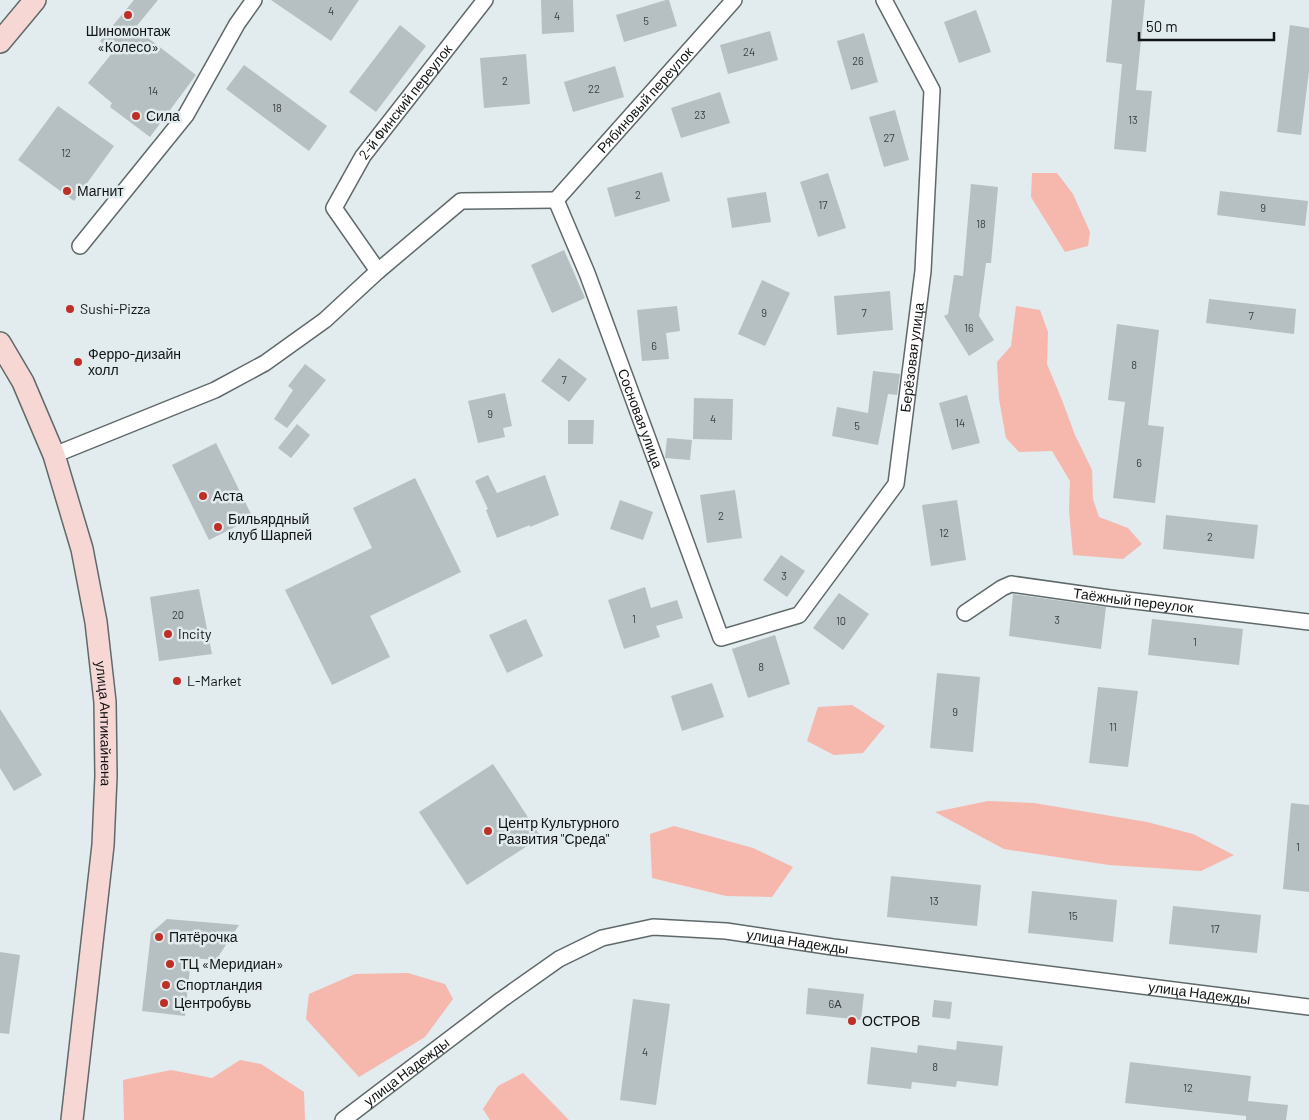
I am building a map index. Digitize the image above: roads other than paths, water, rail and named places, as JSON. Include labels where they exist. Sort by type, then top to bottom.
[{"type":"main road","points":[[0,42],[35,0]]},
{"type":"main road","name":"улица Антикайнена","points":[[0,344],[23,382],[54,455],[82,549],[96,622],[105,702],[106,776],[103,844],[72,1120]]},
{"type":"street","points":[[80,246],[186,115],[237,24],[254,0]]},
{"type":"street","name":"2-й Финский переулок","points":[[378,271],[334,208],[362,156],[485,0]]},
{"type":"street","name":"Рябиновый переулок","points":[[556,200],[734,0]]},
{"type":"street","name":"Берёзовая улица","points":[[721,638],[799,615],[896,484],[923,271],[932,90],[884,0]]},
{"type":"street","points":[[54,455],[193,400],[265,363],[325,320],[378,271],[461,201],[556,200]]},
{"type":"street","name":"Сосновая улица","points":[[556,200],[587,273],[721,638]]},
{"type":"street","name":"Таёжный переулок","points":[[965,613],[1010,584],[1309,622]]},
{"type":"street","name":"улица Надежды","points":[[343,1120],[501,1000],[560,959],[602,938],[653,927],[726,931],[834,947],[1309,1007]]},
{"type":"place","name":"Шиномонтаж «Колесо»","points":[[128,15]]},
{"type":"place","name":"Сила","points":[[136,116]]},
{"type":"place","name":"Магнит","points":[[67,191]]},
{"type":"place","name":"Sushi-Pizza","points":[[70,309]]},
{"type":"place","name":"Ферро-дизайн холл","points":[[78,362]]},
{"type":"place","name":"Аста","points":[[203,496]]},
{"type":"place","name":"Бильярдный клуб Шарпей","points":[[218,527]]},
{"type":"place","name":"Incity","points":[[168,634]]},
{"type":"place","name":"L-Market","points":[[177,681]]},
{"type":"place","name":"Центр Культурного Развития \"Среда\"","points":[[488,831]]},
{"type":"place","name":"Пятёрочка","points":[[159,937]]},
{"type":"place","name":"ТЦ «Меридиан»","points":[[170,964]]},
{"type":"place","name":"Спортландия","points":[[166,985]]},
{"type":"place","name":"Центробувь","points":[[164,1003]]},
{"type":"place","name":"ОСТРОВ","points":[[852,1021]]}]
